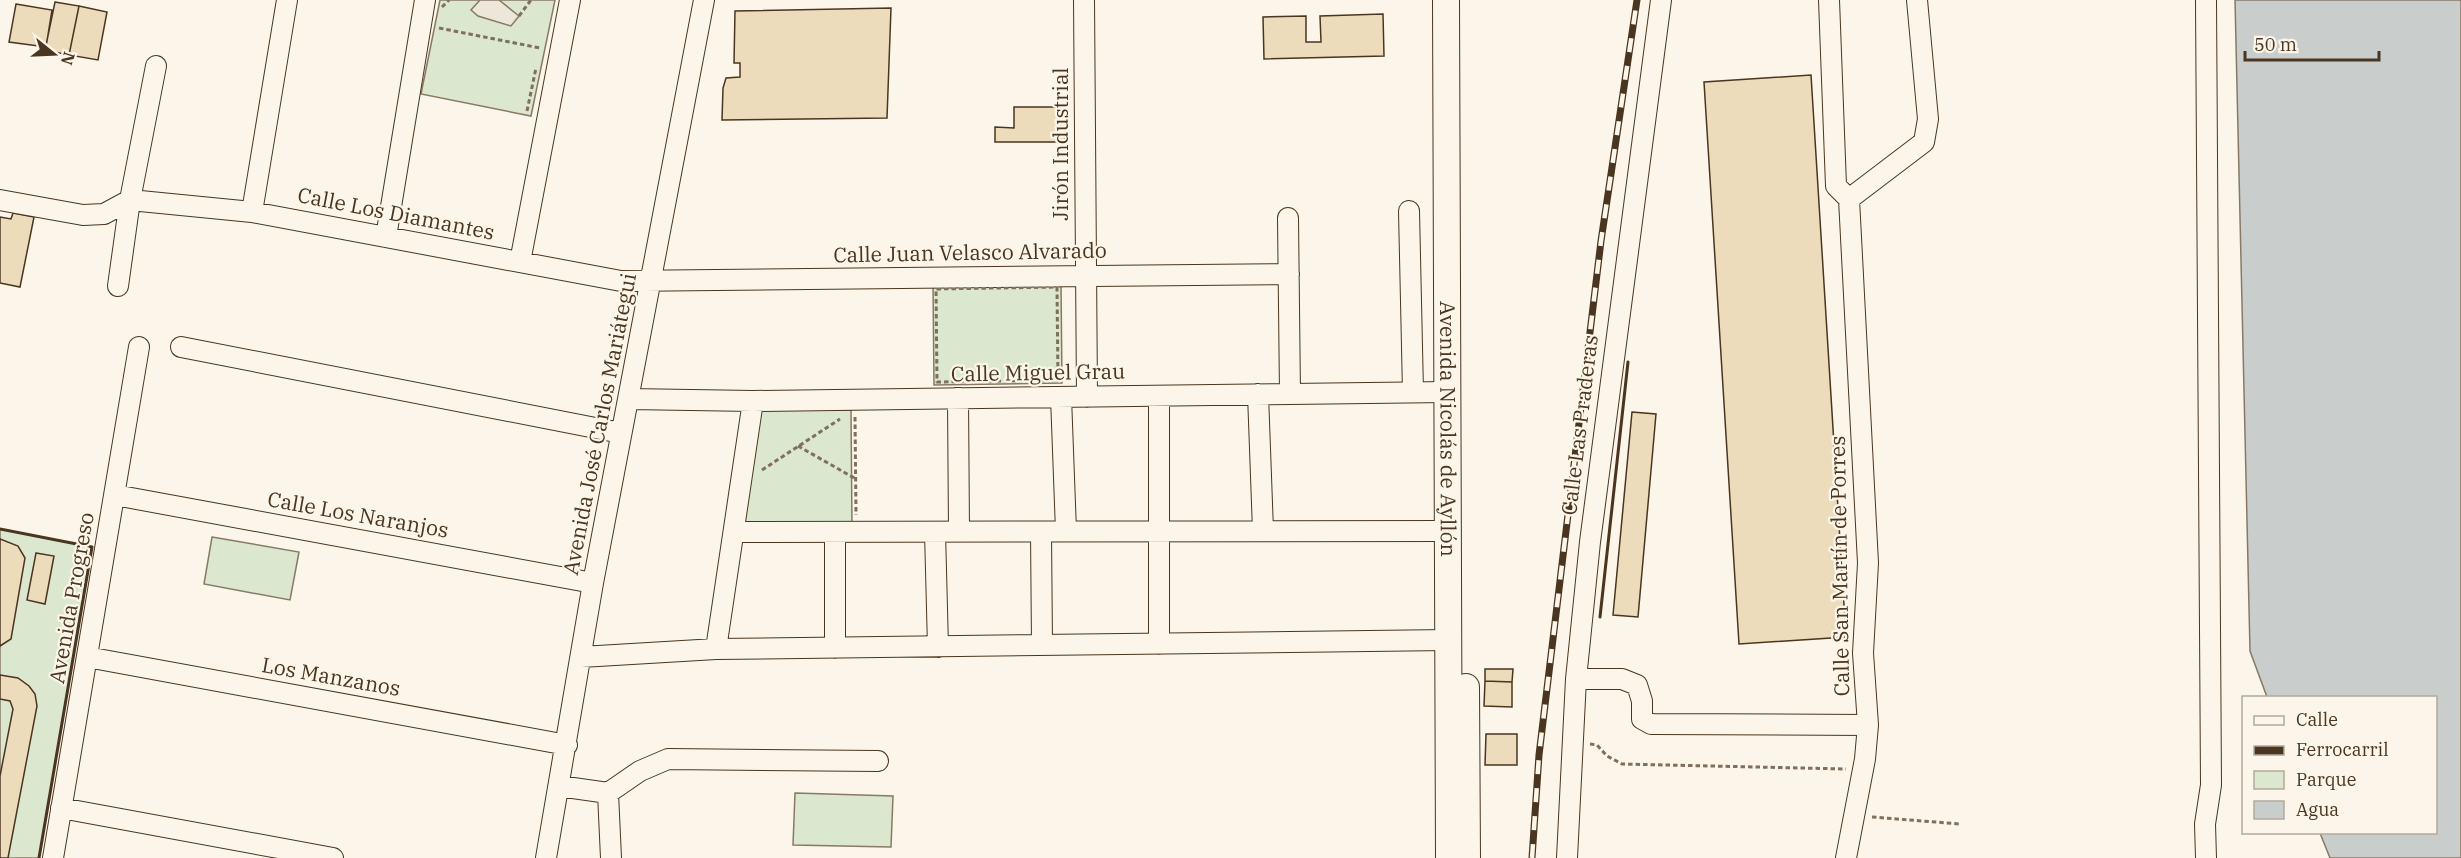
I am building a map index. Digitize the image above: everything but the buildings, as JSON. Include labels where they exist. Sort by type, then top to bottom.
[{"type":"main road","name":"Avenida Nicolás de Ayllón","points":[[1446,0],[1449,858]]},
{"type":"main road","name":"Avenida Nicolás de Ayllón","points":[[1462,0],[1467,858]]},
{"type":"street","points":[[252,212],[287,0]]},
{"type":"street","points":[[386,237],[425,0]]},
{"type":"street","points":[[520,262],[570,0]]},
{"type":"street","name":"Avenida José Carlos Mariátegui","points":[[546,858],[593,583],[704,0]]},
{"type":"street","name":"Jirón Industrial","points":[[1084,0],[1087,397]]},
{"type":"street","name":"Calle Las Praderas","points":[[1567,858],[1576,679],[1614,346],[1661,0]]},
{"type":"street","points":[[1829,0],[1836,186],[1849,199],[1924,142],[1928,119],[1917,0]]},
{"type":"street","points":[[2206,0],[2211,785],[2205,824],[2206,858]]},
{"type":"street","points":[[118,286],[130,200],[156,66]]},
{"type":"street","name":"Calle San Martín de Porres","points":[[1846,858],[1863,771],[1868,725],[1863,653],[1868,563],[1849,199]]},
{"type":"street","points":[[0,200],[83,215],[104,214],[130,200]]},
{"type":"street","name":"Calle Los Diamantes","points":[[130,200],[252,212],[621,281],[652,281]]},
{"type":"street","points":[[1409,211],[1413,392]]},
{"type":"street","points":[[1288,218],[1290,394]]},
{"type":"street","name":"Calle Juan Velasco Alvarado","points":[[652,281],[1289,274]]},
{"type":"street","name":"Avenida Progreso","points":[[53,858],[139,347]]},
{"type":"street","points":[[181,347],[621,433]]},
{"type":"street","name":"Calle Miguel Grau","points":[[629,399],[852,407],[958,398],[1447,392]]},
{"type":"street","points":[[1258,394],[1263,531]]},
{"type":"street","points":[[1160,396],[1160,644]]},
{"type":"street","points":[[1061,397],[1066,531]]},
{"type":"street","points":[[958,398],[959,531]]},
{"type":"street","points":[[716,650],[753,402]]},
{"type":"street","name":"Calle Los Naranjos","points":[[115,495],[593,583]]},
{"type":"street","points":[[735,532],[1449,531]]},
{"type":"street","points":[[835,532],[835,648]]},
{"type":"street","points":[[935,532],[938,647]]},
{"type":"street","points":[[1041,532],[1042,645]]},
{"type":"street","points":[[581,657],[716,650],[1448,640]]},
{"type":"street","name":"Los Manzanos","points":[[87,657],[567,745]]},
{"type":"street","points":[[1576,679],[1622,679],[1637,685],[1642,701],[1642,718],[1651,724],[1868,725]]},
{"type":"street","points":[[559,786],[608,793],[640,771],[668,759],[878,761]]},
{"type":"street","points":[[608,793],[611,858]]},
{"type":"street","points":[[61,808],[333,858]]},
{"type":"path","points":[[519,16],[531,0]]},
{"type":"path","points":[[437,27],[540,48]]},
{"type":"path","points":[[1057,287],[1058,380],[937,382],[936,289],[1057,287]]},
{"type":"path","points":[[756,474],[852,407]]},
{"type":"path","points":[[852,407],[856,532]]},
{"type":"path","points":[[798,446],[856,479]]},
{"type":"path","points":[[1573,743],[1597,745],[1606,756],[1622,764],[1831,767],[1863,771]]},
{"type":"path","points":[[1854,816],[1960,824]]},
{"type":"green space","points":[[440,0],[555,0],[531,116],[421,94]]},
{"type":"green space","points":[[1061,283],[1062,383],[934,385],[933,284]]},
{"type":"green space","points":[[755,410],[851,410],[852,528],[739,527]]},
{"type":"green space","points":[[0,529],[92,547],[39,858],[0,858]]},
{"type":"green space","points":[[212,537],[299,552],[290,600],[204,584]]},
{"type":"green space","points":[[795,793],[893,796],[891,847],[793,845]]},
{"type":"shaded area","points":[[480,0],[499,0],[519,16],[511,26],[478,16],[471,10]]},
{"type":"water","points":[[2235,0],[2461,0],[2461,858],[2330,858],[2320,834],[2437,834],[2437,696],[2267,696],[2250,651]]},
{"type":"railway","points":[[1532,858],[1539,755],[1601,241],[1637,0]]},
{"type":"wall","points":[[1600,617],[1628,362]]},
{"type":"wall","points":[[0,529],[92,547],[39,858]]}]
